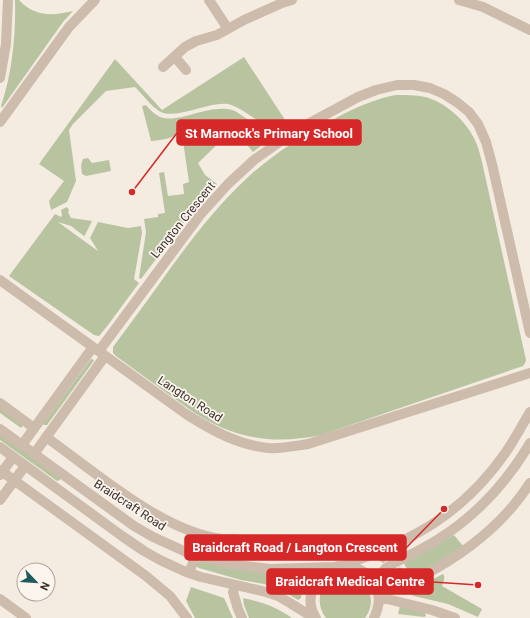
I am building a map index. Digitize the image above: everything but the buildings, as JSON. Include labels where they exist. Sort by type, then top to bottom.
[{"type":"street","points":[[0,78],[6,44],[8,0]]},
{"type":"street","points":[[0,122],[69,27],[95,0]]},
{"type":"street","points":[[209,0],[228,28]]},
{"type":"street","points":[[163,67],[185,47],[196,40],[217,35],[244,20],[292,0]]},
{"type":"street","points":[[459,0],[483,7],[530,30]]},
{"type":"street","points":[[175,57],[186,70]]},
{"type":"street","name":"Langton Crescent","points":[[99,352],[200,215],[228,184],[254,160],[312,121],[364,95],[376,90],[397,85],[414,85],[430,88],[444,94],[469,112],[478,124],[486,142],[492,164],[530,333]]},
{"type":"street","name":"Langton Road","points":[[0,280],[186,414],[205,426],[224,436],[241,442],[268,448],[308,444],[530,373]]},
{"type":"street","points":[[22,445],[34,428],[99,352]]},
{"type":"street","points":[[34,454],[99,352]]},
{"type":"street","points":[[0,403],[34,428]]},
{"type":"street","name":"Braidcraft Road","points":[[0,429],[134,526],[153,537],[196,555],[221,562],[250,567],[270,568],[339,566],[409,538],[424,530],[458,505],[484,480],[507,451],[528,419]]},
{"type":"street","name":"Braidcraft Road","points":[[46,437],[125,495],[151,512],[201,535],[222,540],[236,539]]},
{"type":"street","points":[[373,581],[385,569],[438,539],[473,513],[498,487],[518,462],[530,443]]},
{"type":"street","points":[[0,447],[122,536],[160,560],[201,577],[278,596],[315,618]]},
{"type":"street","points":[[13,457],[1,473],[146,576],[170,596],[187,618]]},
{"type":"street","points":[[0,500],[25,466]]},
{"type":"street","points":[[379,595],[405,586],[443,565],[468,548],[493,527],[510,510],[530,483]]},
{"type":"street","points":[[189,573],[196,555]]},
{"type":"street","points":[[315,618],[311,604],[312,590],[323,573],[339,566],[356,567],[368,574],[373,581],[379,595],[377,610],[374,618]]},
{"type":"street","points":[[235,585],[234,592],[238,610],[242,618]]},
{"type":"street","points":[[379,595],[431,614],[455,618]]},
{"type":"street","points":[[0,599],[26,618]]},
{"type":"green space","points":[[15,0],[19,0],[31,10],[44,14],[58,14],[73,11],[63,22],[2,108],[1,106],[11,67],[15,26]]},
{"type":"green space","points":[[244,57],[289,126],[275,135],[272,131],[233,105],[211,105],[173,114],[165,113],[156,109],[135,87],[106,91],[73,124],[69,130],[76,181],[67,202],[51,210],[49,201],[64,181],[39,164],[115,59],[162,110]]},
{"type":"green space","points":[[396,95],[414,95],[425,97],[447,107],[460,118],[470,131],[475,141],[482,162],[526,360],[523,366],[321,435],[305,438],[275,439],[260,438],[231,431],[203,418],[122,361],[113,353],[113,347],[189,243],[207,220],[236,188],[276,155],[318,128],[345,113],[379,99]]},
{"type":"green space","points":[[146,105],[158,116],[169,119],[209,110],[229,109],[235,111],[270,134],[272,137],[253,152],[235,132],[221,123],[213,121],[194,125],[169,138],[151,141],[142,106]]},
{"type":"green space","points":[[208,130],[218,131],[227,135],[198,163],[205,175],[217,184],[193,210],[141,279],[139,278],[146,232],[144,219],[158,217],[158,214],[165,213],[159,173],[164,172],[168,196],[184,194],[183,184],[189,182],[183,141],[194,134]]},
{"type":"green space","points":[[88,158],[92,163],[109,160],[111,171],[86,176],[82,174],[81,165],[83,159]]},
{"type":"green space","points":[[67,207],[71,218],[92,221],[85,235],[84,236],[71,226],[58,222],[98,251],[90,238],[98,222],[128,228],[141,226],[142,233],[134,279],[139,283],[99,336],[94,335],[9,276],[55,214],[61,217],[61,210]]},
{"type":"green space","points":[[91,359],[94,360],[93,362],[47,425],[44,425],[43,424]]},
{"type":"green space","points":[[0,408],[23,425],[21,428],[0,413]]},
{"type":"green space","points":[[0,433],[60,478],[60,480],[57,481],[0,440]]},
{"type":"green space","points":[[454,535],[463,546],[411,578],[404,563]]},
{"type":"green space","points":[[392,550],[395,555],[383,563],[376,558]]},
{"type":"green space","points":[[200,561],[308,574],[303,586],[301,598],[298,600],[283,591],[264,584],[241,580],[199,568],[196,566]]},
{"type":"green space","points":[[400,567],[406,580],[396,583],[393,582],[389,577],[390,574]]},
{"type":"green space","points":[[443,574],[444,578],[442,586],[482,609],[478,617],[448,604],[410,594],[409,592],[411,590]]},
{"type":"green space","points":[[341,575],[350,575],[357,578],[368,588],[371,603],[365,618],[326,618],[322,611],[320,598],[324,586],[328,581]]},
{"type":"green space","points":[[191,587],[224,598],[233,618],[195,618],[186,601]]},
{"type":"green space","points":[[243,598],[269,605],[292,618],[249,618]]},
{"type":"green space","points":[[400,606],[425,613],[426,616],[398,614]]},
{"type":"place","name":"St Marnock's Primary School","points":[[132,192]]},
{"type":"place","name":"Braidcraft Road / Langton Crescent","points":[[444,509]]},
{"type":"place","name":"Braidcraft Medical Centre","points":[[478,585]]}]
